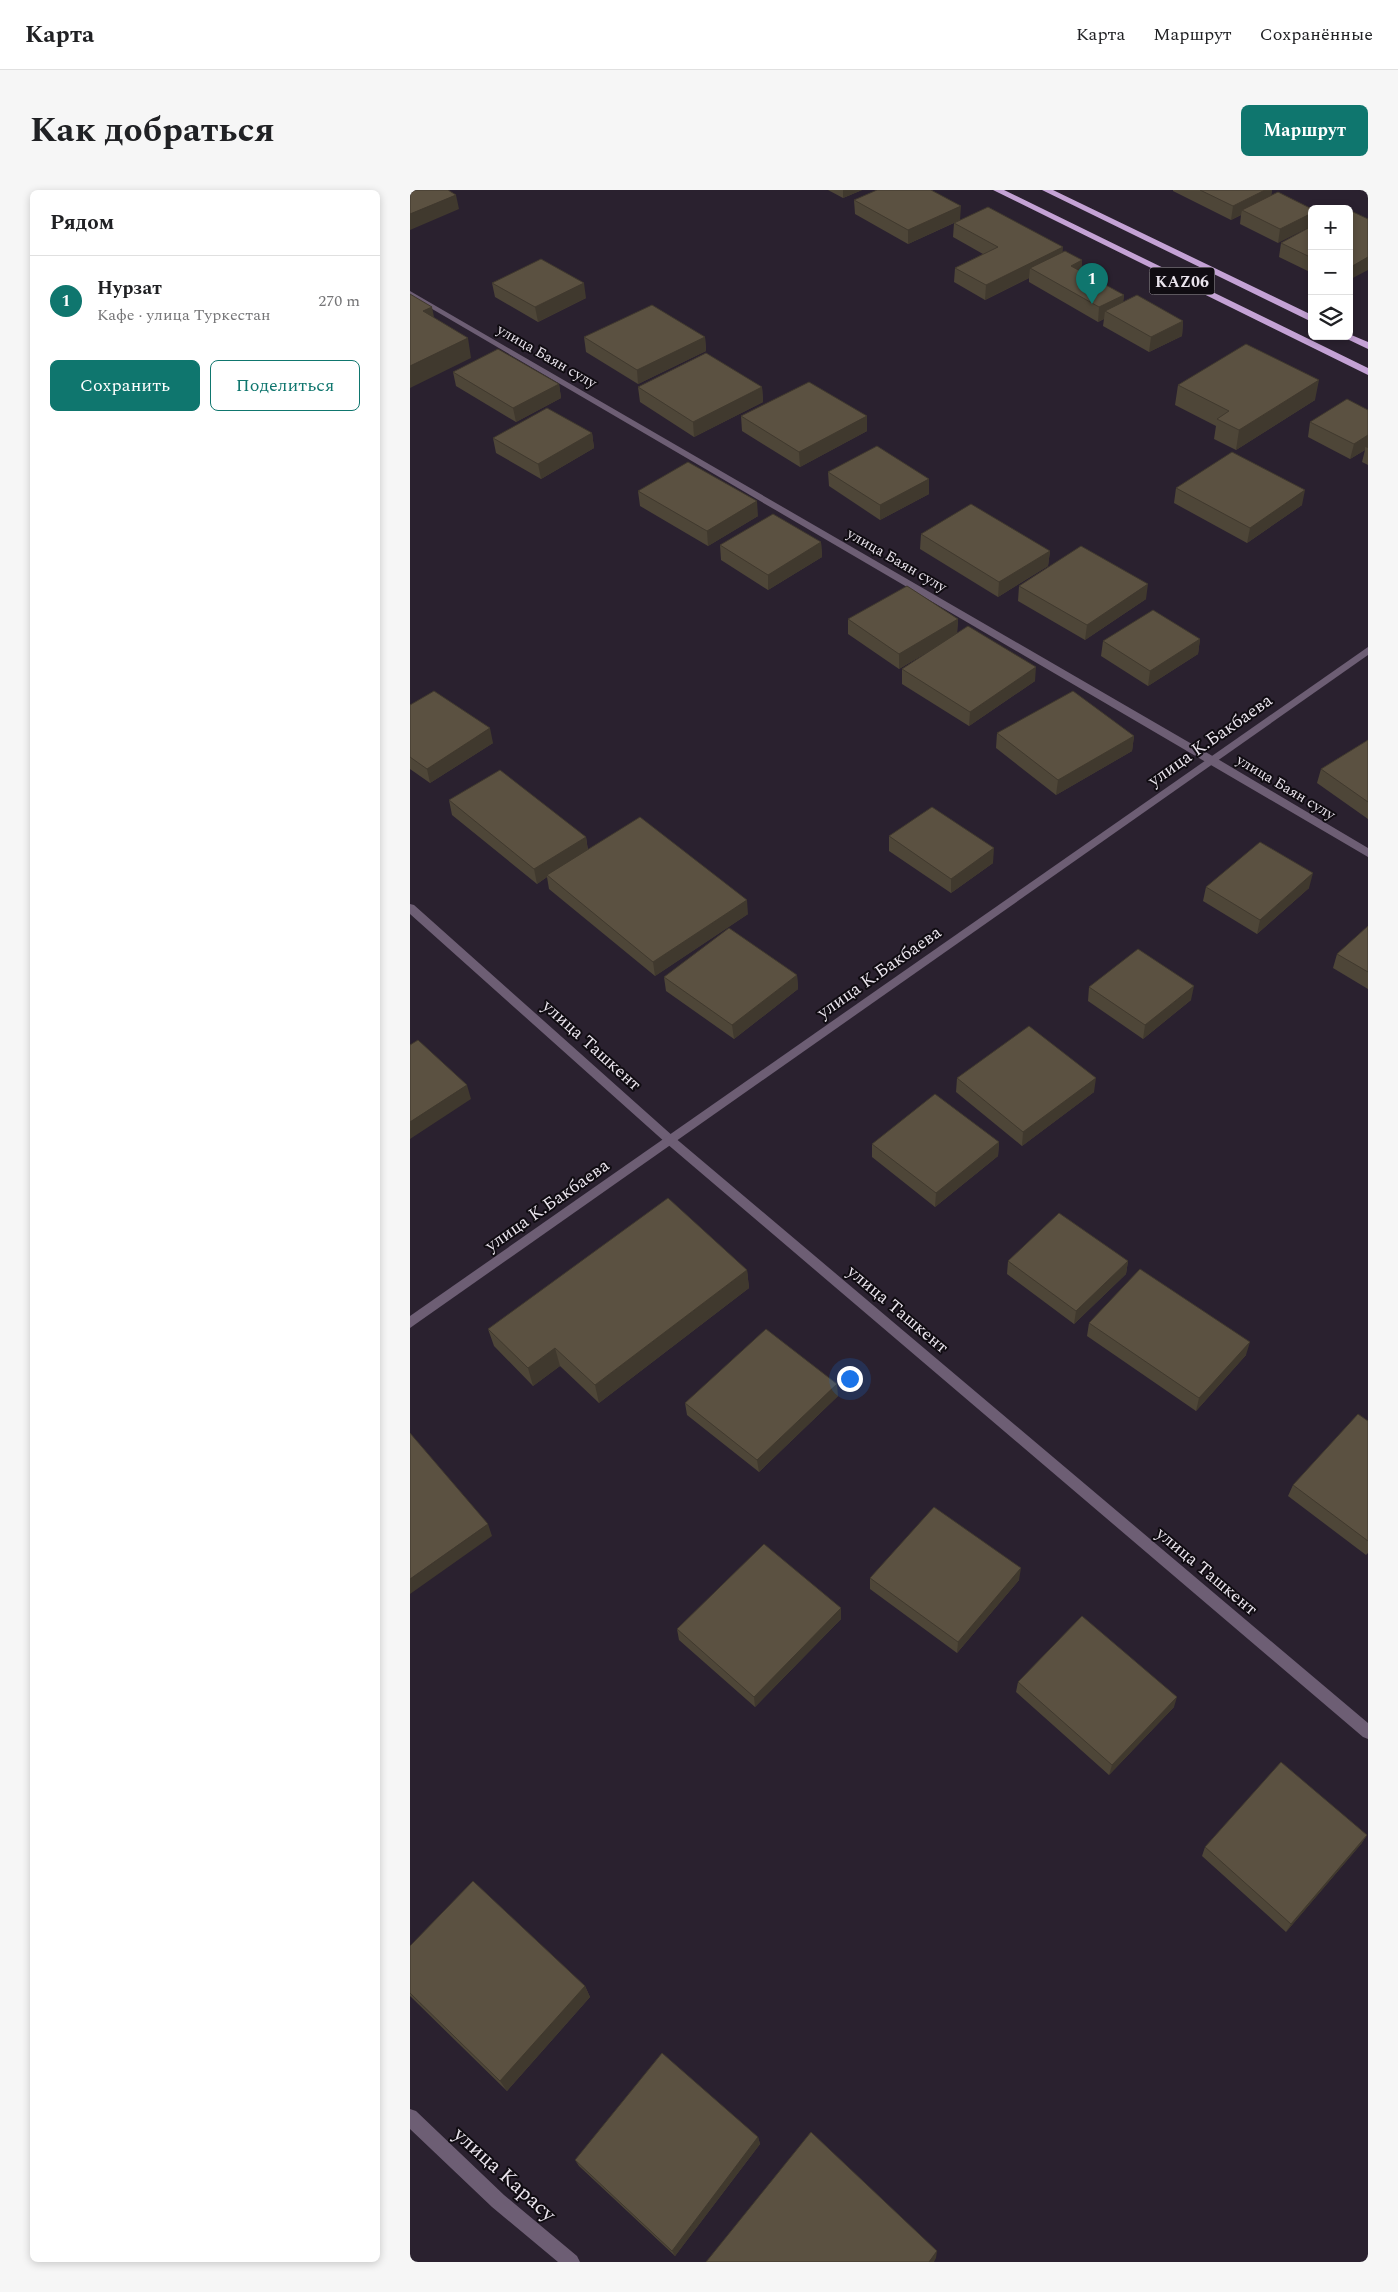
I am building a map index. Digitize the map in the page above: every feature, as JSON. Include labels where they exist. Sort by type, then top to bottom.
[{"type":"highway","name":"KАZ06","points":[[997,190],[1368,372]]},
{"type":"highway","name":"KАZ06","points":[[1046,190],[1308,317]]},
{"type":"highway","points":[[1353,338],[1368,346]]},
{"type":"street","name":"улица Баян сулу","points":[[410,293],[1212,760],[1368,853]]},
{"type":"street","name":"улица К.Бакбаева","points":[[410,1323],[1368,650]]},
{"type":"street","name":"улица Ташкент","points":[[410,908],[670,1140],[1368,1732]]},
{"type":"street","name":"улица Карасу","points":[[410,2117],[498,2201],[571,2262]]},
{"type":"building","points":[[410,190],[448,190],[456,195],[410,214]]},
{"type":"building","points":[[877,190],[931,190],[961,206],[908,230],[854,200]]},
{"type":"building","points":[[1200,190],[1265,190],[1233,206]]},
{"type":"building","points":[[1278,192],[1308,207],[1308,215],[1280,229],[1242,210]]},
{"type":"building","points":[[988,207],[1063,247],[986,285],[955,268],[998,247],[954,223]]},
{"type":"building","points":[[1353,212],[1368,219],[1368,257],[1353,266]]},
{"type":"building","points":[[1308,228],[1308,256],[1281,243]]},
{"type":"building","points":[[1065,251],[1082,260],[1071,266],[1124,295],[1099,307],[1030,268]]},
{"type":"building","points":[[541,259],[584,283],[535,307],[492,283]]},
{"type":"building","points":[[410,294],[432,307],[423,311],[468,338],[410,366]]},
{"type":"building","points":[[1137,295],[1183,321],[1151,337],[1105,311]]},
{"type":"building","points":[[652,305],[705,337],[637,370],[584,337]]},
{"type":"building","points":[[1246,344],[1319,380],[1239,430],[1217,419],[1229,411],[1178,385]]},
{"type":"building","points":[[498,349],[559,384],[513,408],[453,372]]},
{"type":"building","points":[[706,353],[762,387],[693,422],[638,387]]},
{"type":"building","points":[[809,382],[867,416],[799,452],[741,416]]},
{"type":"building","points":[[1347,399],[1368,410],[1368,435],[1354,444],[1310,422]]},
{"type":"building","points":[[547,408],[592,433],[538,464],[493,438]]},
{"type":"building","points":[[877,446],[929,479],[880,505],[828,472]]},
{"type":"building","points":[[1232,452],[1305,490],[1250,528],[1176,488]]},
{"type":"building","points":[[688,462],[757,501],[707,531],[638,491]]},
{"type":"building","points":[[971,504],[1050,551],[999,582],[921,534]]},
{"type":"building","points":[[773,514],[821,542],[768,575],[720,545]]},
{"type":"building","points":[[1081,546],[1148,584],[1087,625],[1019,586]]},
{"type":"building","points":[[907,586],[958,619],[899,654],[848,619]]},
{"type":"building","points":[[1153,610],[1200,639],[1150,671],[1103,641]]},
{"type":"building","points":[[968,626],[1036,667],[970,712],[902,669]]},
{"type":"building","points":[[434,691],[490,728],[427,769],[410,757],[410,705]]},
{"type":"building","points":[[1073,691],[1134,736],[1058,780],[997,733]]},
{"type":"building","points":[[1368,740],[1368,802],[1321,769]]},
{"type":"building","points":[[500,770],[586,837],[534,869],[449,800]]},
{"type":"building","points":[[932,807],[994,848],[951,879],[889,836]]},
{"type":"building","points":[[640,817],[747,900],[653,962],[547,875]]},
{"type":"building","points":[[1260,842],[1313,873],[1260,920],[1206,887]]},
{"type":"building","points":[[1368,926],[1368,972],[1337,954]]},
{"type":"building","points":[[729,928],[797,975],[732,1025],[664,977]]},
{"type":"building","points":[[1138,949],[1194,986],[1145,1025],[1089,987]]},
{"type":"building","points":[[1029,1026],[1096,1078],[1023,1132],[957,1078]]},
{"type":"building","points":[[418,1040],[467,1085],[410,1122],[410,1045]]},
{"type":"building","points":[[935,1094],[999,1142],[936,1193],[872,1144]]},
{"type":"building","points":[[668,1198],[747,1270],[595,1385],[555,1348],[528,1368],[488,1329]]},
{"type":"building","points":[[1059,1213],[1128,1261],[1076,1311],[1008,1261]]},
{"type":"building","points":[[1140,1269],[1250,1342],[1199,1398],[1089,1323]]},
{"type":"building","points":[[766,1329],[837,1384],[757,1460],[685,1403]]},
{"type":"building","points":[[1358,1414],[1368,1421],[1368,1541],[1293,1485]]},
{"type":"building","points":[[410,1433],[488,1524],[410,1579]]},
{"type":"building","points":[[934,1507],[1021,1568],[958,1642],[870,1578]]},
{"type":"building","points":[[764,1544],[841,1608],[754,1697],[677,1629]]},
{"type":"building","points":[[1082,1616],[1177,1697],[1112,1765],[1018,1682]]},
{"type":"building","points":[[1281,1762],[1367,1835],[1291,1924],[1205,1847]]},
{"type":"building","points":[[473,1881],[585,1986],[500,2081],[410,1993],[410,1946]]},
{"type":"building","points":[[662,2053],[758,2137],[672,2251],[575,2160]]},
{"type":"building","points":[[811,2132],[937,2251],[929,2262],[706,2262]]},
{"type":"place","name":"Нурзат","points":[[1092,304]]}]
